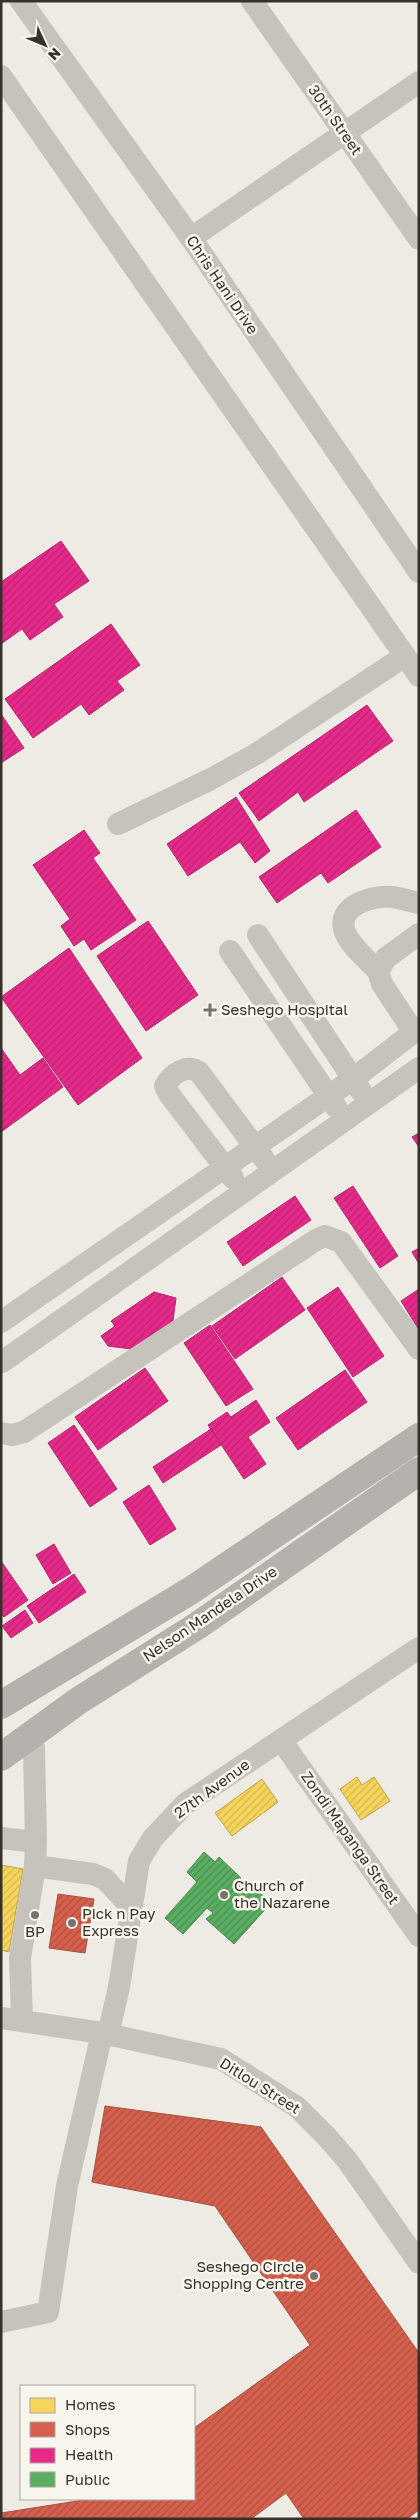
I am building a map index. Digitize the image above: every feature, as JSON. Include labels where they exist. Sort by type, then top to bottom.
[{"type":"main road","name":"Nelson Mandela Drive","points":[[1,1705],[190,1591],[419,1437]]},
{"type":"main road","name":"Nelson Mandela Drive","points":[[1,1757],[78,1701],[196,1626],[419,1471]]},
{"type":"street","name":"Chris Hani Drive","points":[[21,1],[191,238],[419,572]]},
{"type":"street","name":"30th Street","points":[[252,1],[419,239]]},
{"type":"street","points":[[1,76],[419,676]]},
{"type":"street","points":[[191,238],[419,82]]},
{"type":"street","points":[[118,824],[211,779],[256,754],[405,656]]},
{"type":"street","points":[[1,1322],[353,1079],[416,1030],[382,984],[378,971],[346,934],[344,918],[347,912],[362,901],[376,898],[392,897],[419,903]]},
{"type":"street","points":[[378,971],[386,958],[419,934]]},
{"type":"street","points":[[258,935],[370,1104]]},
{"type":"street","points":[[230,951],[345,1121]]},
{"type":"street","points":[[244,1193],[168,1094],[165,1086],[168,1081],[185,1068],[192,1068],[200,1072],[274,1172]]},
{"type":"street","points":[[2,1362],[419,1068]]},
{"type":"street","points":[[1,1433],[12,1435],[24,1432],[325,1236],[341,1242],[419,1350]]},
{"type":"street","name":"27th Avenue","points":[[1,2322],[48,2312],[67,2186],[105,2034],[119,1987],[139,1861],[152,1838],[185,1804],[419,1648]]},
{"type":"street","points":[[11,2020],[10,1957],[35,1866],[34,1748],[31,1736]]},
{"type":"street","name":"Zondi Mapanga Street","points":[[282,1740],[419,1936]]},
{"type":"street","points":[[1,1838],[36,1842]]},
{"type":"street","points":[[35,1866],[93,1874],[105,1879],[132,1907]]},
{"type":"street","name":"Ditlou Street","points":[[11,2020],[105,2034],[221,2060],[297,2107],[327,2137],[347,2160],[419,2263]]},
{"type":"building: Homes","points":[[357,1777],[362,1785],[374,1777],[390,1801],[361,1820],[340,1789]]},
{"type":"building: Homes","points":[[262,1779],[278,1802],[232,1836],[215,1813]]},
{"type":"building: Homes","points":[[1,1865],[23,1869],[9,1952],[1,1950]]},
{"type":"building: Shops","name":"Pick n Pay Express","points":[[58,1894],[94,1899],[85,1953],[49,1948]]},
{"type":"building: Shops","name":"Seshego Circle Shopping Centre","points":[[105,2106],[261,2127],[419,2353],[419,2510],[407,2519],[304,2519],[286,2493],[251,2519],[1,2519],[1,2513],[84,2500],[195,2500],[195,2427],[310,2345],[215,2206],[92,2182]]},
{"type":"building: Health","points":[[61,541],[89,581],[54,604],[63,617],[30,640],[22,629],[1,644],[1,582]]},
{"type":"building: Health","points":[[111,624],[140,665],[117,681],[124,690],[89,715],[81,704],[33,738],[5,699]]},
{"type":"building: Health","points":[[367,705],[393,741],[304,802],[298,792],[259,821],[239,793]]},
{"type":"building: Health","points":[[1,714],[24,748],[1,763]]},
{"type":"building: Health","points":[[236,797],[270,851],[255,863],[240,842],[188,876],[167,844]]},
{"type":"building: Health","points":[[356,810],[381,847],[328,883],[321,873],[277,903],[259,877]]},
{"type":"building: Health","points":[[84,830],[100,853],[93,858],[136,920],[91,950],[84,939],[74,946],[61,926],[70,919],[33,865]]},
{"type":"building: Health","points":[[148,921],[198,995],[146,1031],[97,956]]},
{"type":"building: Health","points":[[69,948],[142,1058],[78,1105],[1,997]]},
{"type":"building: Health","points":[[1,1048],[20,1075],[43,1058],[63,1087],[1,1132]]},
{"type":"building: Health","points":[[419,1133],[419,1147],[412,1137]]},
{"type":"building: Health","points":[[353,1186],[398,1256],[380,1268],[334,1198]]},
{"type":"building: Health","points":[[295,1196],[311,1220],[243,1266],[227,1242]]},
{"type":"building: Health","points":[[419,1248],[419,1264],[412,1252]]},
{"type":"building: Health","points":[[282,1277],[305,1310],[235,1359],[212,1326]]},
{"type":"building: Health","points":[[338,1287],[384,1356],[353,1377],[307,1308]]},
{"type":"building: Health","points":[[419,1289],[419,1330],[401,1301]]},
{"type":"building: Health","points":[[154,1292],[176,1298],[173,1321],[131,1349],[108,1346],[101,1336],[115,1326],[111,1321]]},
{"type":"building: Health","points":[[210,1325],[253,1389],[226,1406],[184,1343]]},
{"type":"building: Health","points":[[145,1368],[168,1401],[98,1450],[75,1417]]},
{"type":"building: Health","points":[[345,1370],[367,1402],[298,1450],[276,1418]]},
{"type":"building: Health","points":[[256,1400],[270,1422],[248,1437],[266,1464],[244,1479],[208,1425],[227,1412],[231,1417]]},
{"type":"building: Health","points":[[74,1425],[117,1489],[90,1507],[48,1443]]},
{"type":"building: Health","points":[[211,1429],[221,1445],[163,1483],[153,1467]]},
{"type":"building: Health","points":[[149,1485],[176,1529],[150,1545],[123,1502]]},
{"type":"building: Health","points":[[54,1544],[71,1573],[53,1584],[36,1555]]},
{"type":"building: Health","points":[[1,1561],[28,1600],[4,1617],[1,1614]]},
{"type":"building: Health","points":[[74,1574],[86,1592],[39,1623],[27,1606]]},
{"type":"building: Health","points":[[25,1610],[33,1623],[11,1638],[2,1626]]},
{"type":"building: Public","name":"Church of the Nazarene","points":[[204,1852],[215,1862],[219,1857],[241,1878],[238,1882],[244,1888],[249,1883],[271,1903],[234,1944],[206,1919],[213,1913],[207,1908],[183,1934],[165,1918],[197,1882],[187,1872]]},
{"type":"place","name":"Seshego Hospital","points":[[210,1010]]},
{"type":"place","name":"Church of the Nazarene","points":[[224,1895]]},
{"type":"place","name":"BP","points":[[35,1915]]},
{"type":"place","name":"Pick n Pay Express","points":[[72,1923]]},
{"type":"place","name":"Seshego Circle Shopping Centre","points":[[314,2276]]}]
